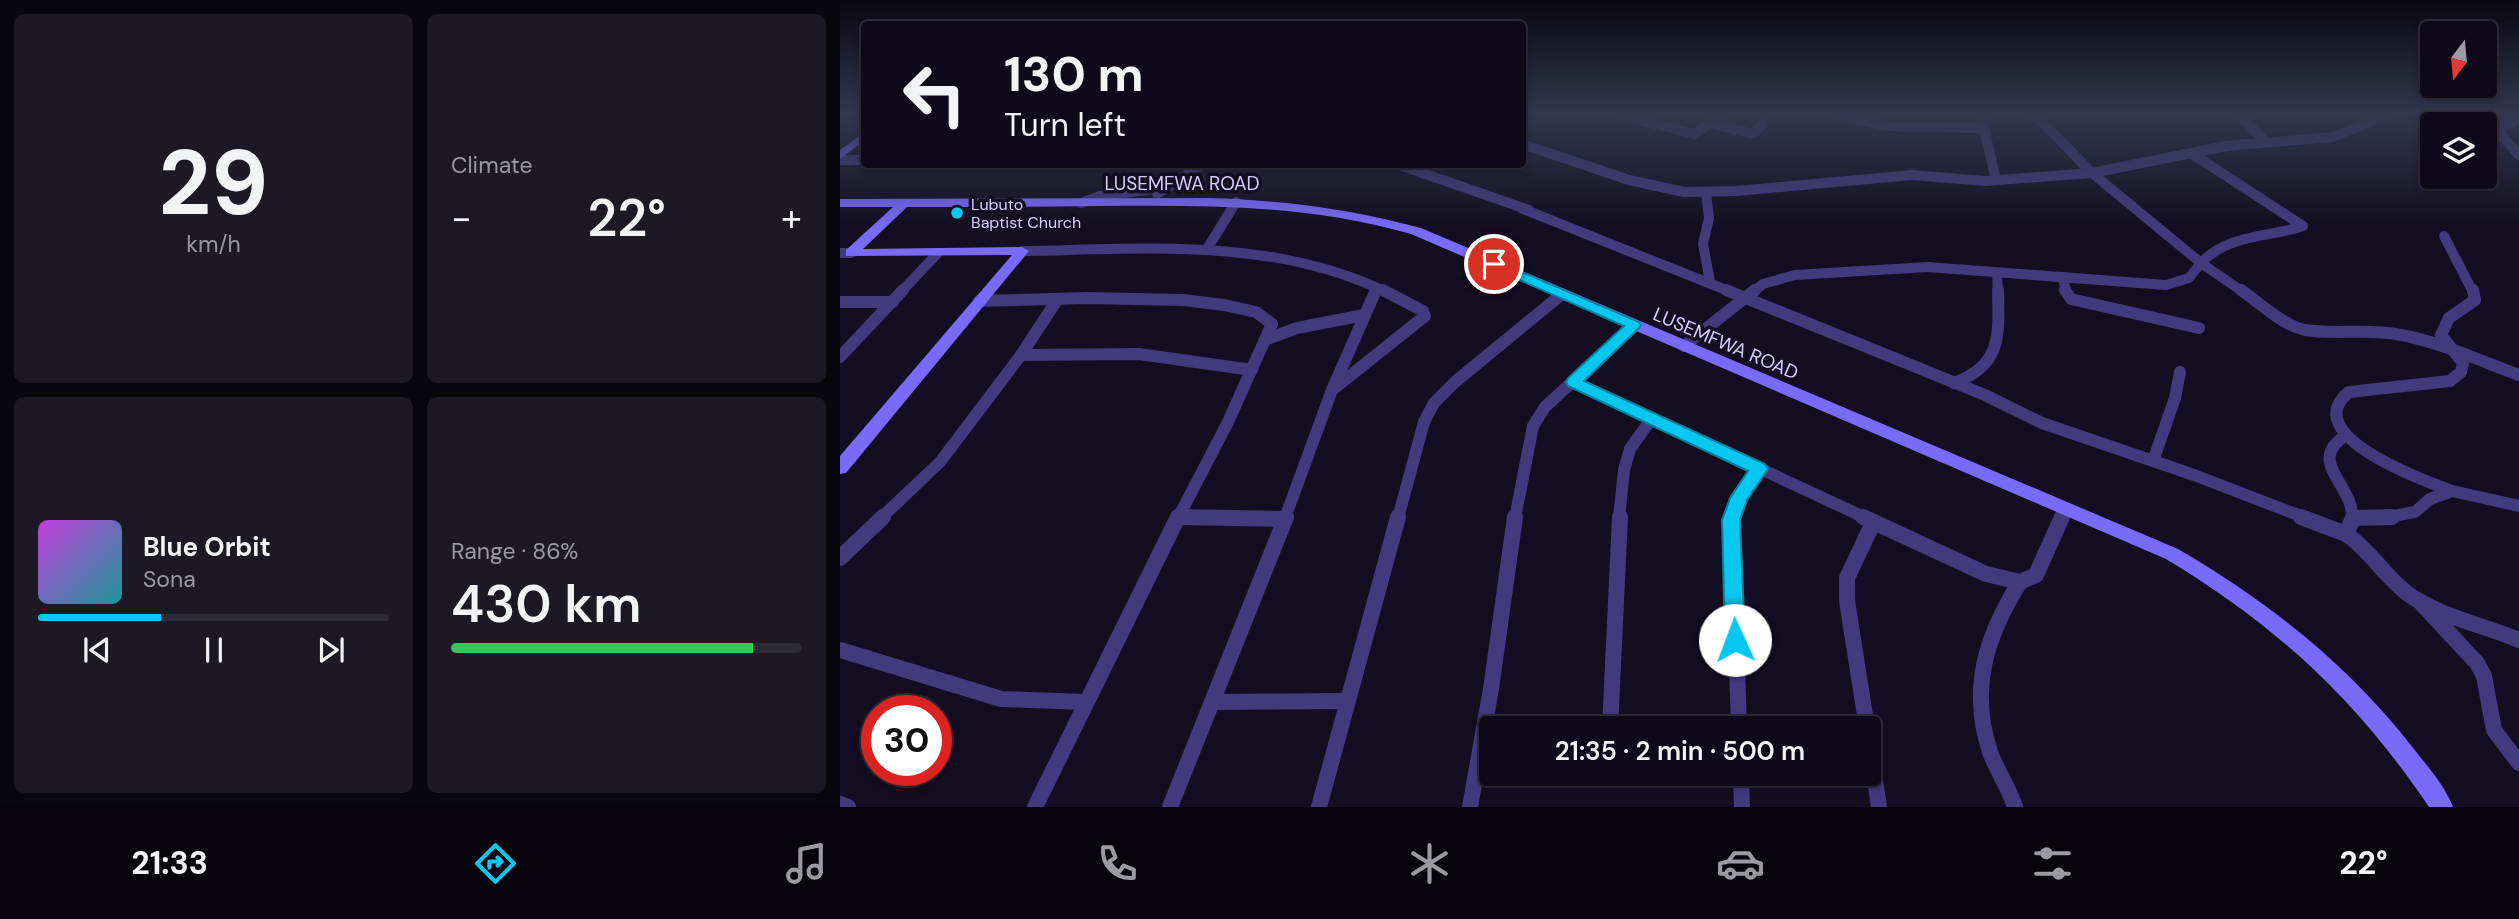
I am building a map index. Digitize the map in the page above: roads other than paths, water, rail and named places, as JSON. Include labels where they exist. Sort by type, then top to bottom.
[{"type":"street","points":[[1548,153],[1649,186],[1706,193],[1912,175],[1996,180],[2046,179],[2092,173],[2191,153],[2303,226],[2236,241],[2215,249],[2191,280],[2180,284],[2125,283],[1928,267],[1795,275],[1763,284],[1684,346]]},
{"type":"street","points":[[1989,153],[1996,180]]},
{"type":"street","points":[[2072,153],[2151,224],[2298,329],[2372,330],[2421,339],[2519,375]]},
{"type":"street","points":[[840,158],[861,160]]},
{"type":"street","points":[[1081,203],[1097,195],[1136,194],[1162,188],[1197,168]]},
{"type":"street","points":[[1408,168],[1523,209],[1710,282],[1954,383],[2042,423],[2153,461],[2346,534],[2362,543],[2385,573],[2419,601],[2477,663],[2484,676],[2494,730],[2519,763]]},
{"type":"street","points":[[1149,201],[1162,188]]},
{"type":"street","points":[[1706,193],[1709,218],[1703,244],[1710,282]]},
{"type":"street","name":"LUSEMFWA ROAD","points":[[840,203],[1149,201],[1296,204],[1379,219],[1416,231],[2172,554],[2233,591],[2277,625],[2365,705],[2414,764],[2442,807]]},
{"type":"street","points":[[1207,249],[1236,202]]},
{"type":"street","points":[[846,253],[904,203]]},
{"type":"street","points":[[2444,236],[2451,254],[2467,277],[2475,300],[2456,310],[2442,326],[2441,335],[2463,363],[2461,372],[2450,381],[2348,392],[2338,404],[2337,416],[2345,436],[2378,459],[2452,491],[2519,506]]},
{"type":"street","points":[[846,253],[1207,249],[1249,252],[1301,261],[1377,289],[1423,311],[1426,316],[1332,390]]},
{"type":"street","points":[[840,467],[871,434],[1022,251]]},
{"type":"street","points":[[840,357],[937,254]]},
{"type":"street","points":[[1954,383],[1980,371],[1990,356],[1999,317],[1997,273]]},
{"type":"street","points":[[2063,277],[2066,295],[2071,299],[2199,328]]},
{"type":"street","points":[[1170,807],[1332,390],[1377,289]]},
{"type":"street","points":[[1319,807],[1424,422],[1434,403],[1455,382],[1562,294]]},
{"type":"street","points":[[840,558],[940,462],[1021,355],[1058,300]]},
{"type":"street","points":[[979,302],[1205,300],[1258,311],[1269,318],[1272,324],[1180,517],[1145,580],[1035,807]]},
{"type":"street","points":[[840,302],[893,302]]},
{"type":"street","points":[[1267,339],[1297,328],[1364,315]]},
{"type":"street","points":[[1491,716],[1529,439],[1537,416],[1634,325]]},
{"type":"street","points":[[1021,355],[1139,354],[1252,370]]},
{"type":"street","points":[[2153,461],[2175,398],[2180,372]]},
{"type":"street","points":[[1574,382],[1986,574],[2020,582]]},
{"type":"street","points":[[1610,716],[1617,544],[1624,470],[1630,449],[1653,418]]},
{"type":"street","points":[[2345,436],[2334,446],[2330,456],[2332,472],[2349,501],[2353,518],[2346,534]]},
{"type":"street","points":[[1739,716],[1731,520],[1739,498],[1759,469]]},
{"type":"street","points":[[2353,518],[2379,519],[2415,512],[2430,499],[2452,491]]},
{"type":"street","points":[[2015,807],[1989,751],[1978,705],[1978,682],[1989,641],[2004,607],[2020,582],[2036,575],[2065,509]]},
{"type":"street","points":[[1180,517],[1284,519]]},
{"type":"street","points":[[1865,716],[1847,601],[1847,578],[1873,523]]},
{"type":"street","points":[[2419,601],[2519,640]]},
{"type":"street","points":[[840,650],[971,692],[1001,698],[1086,702]]},
{"type":"street","points":[[1212,702],[1348,701]]},
{"type":"street","points":[[1470,807],[1479,778]]},
{"type":"street","points":[[1741,786],[1742,807]]},
{"type":"street","points":[[1876,786],[1879,807]]},
{"type":"street","points":[[840,804],[848,807]]},
{"type":"place","name":"Lubuto Baptist Church","points":[[957,213]]}]
